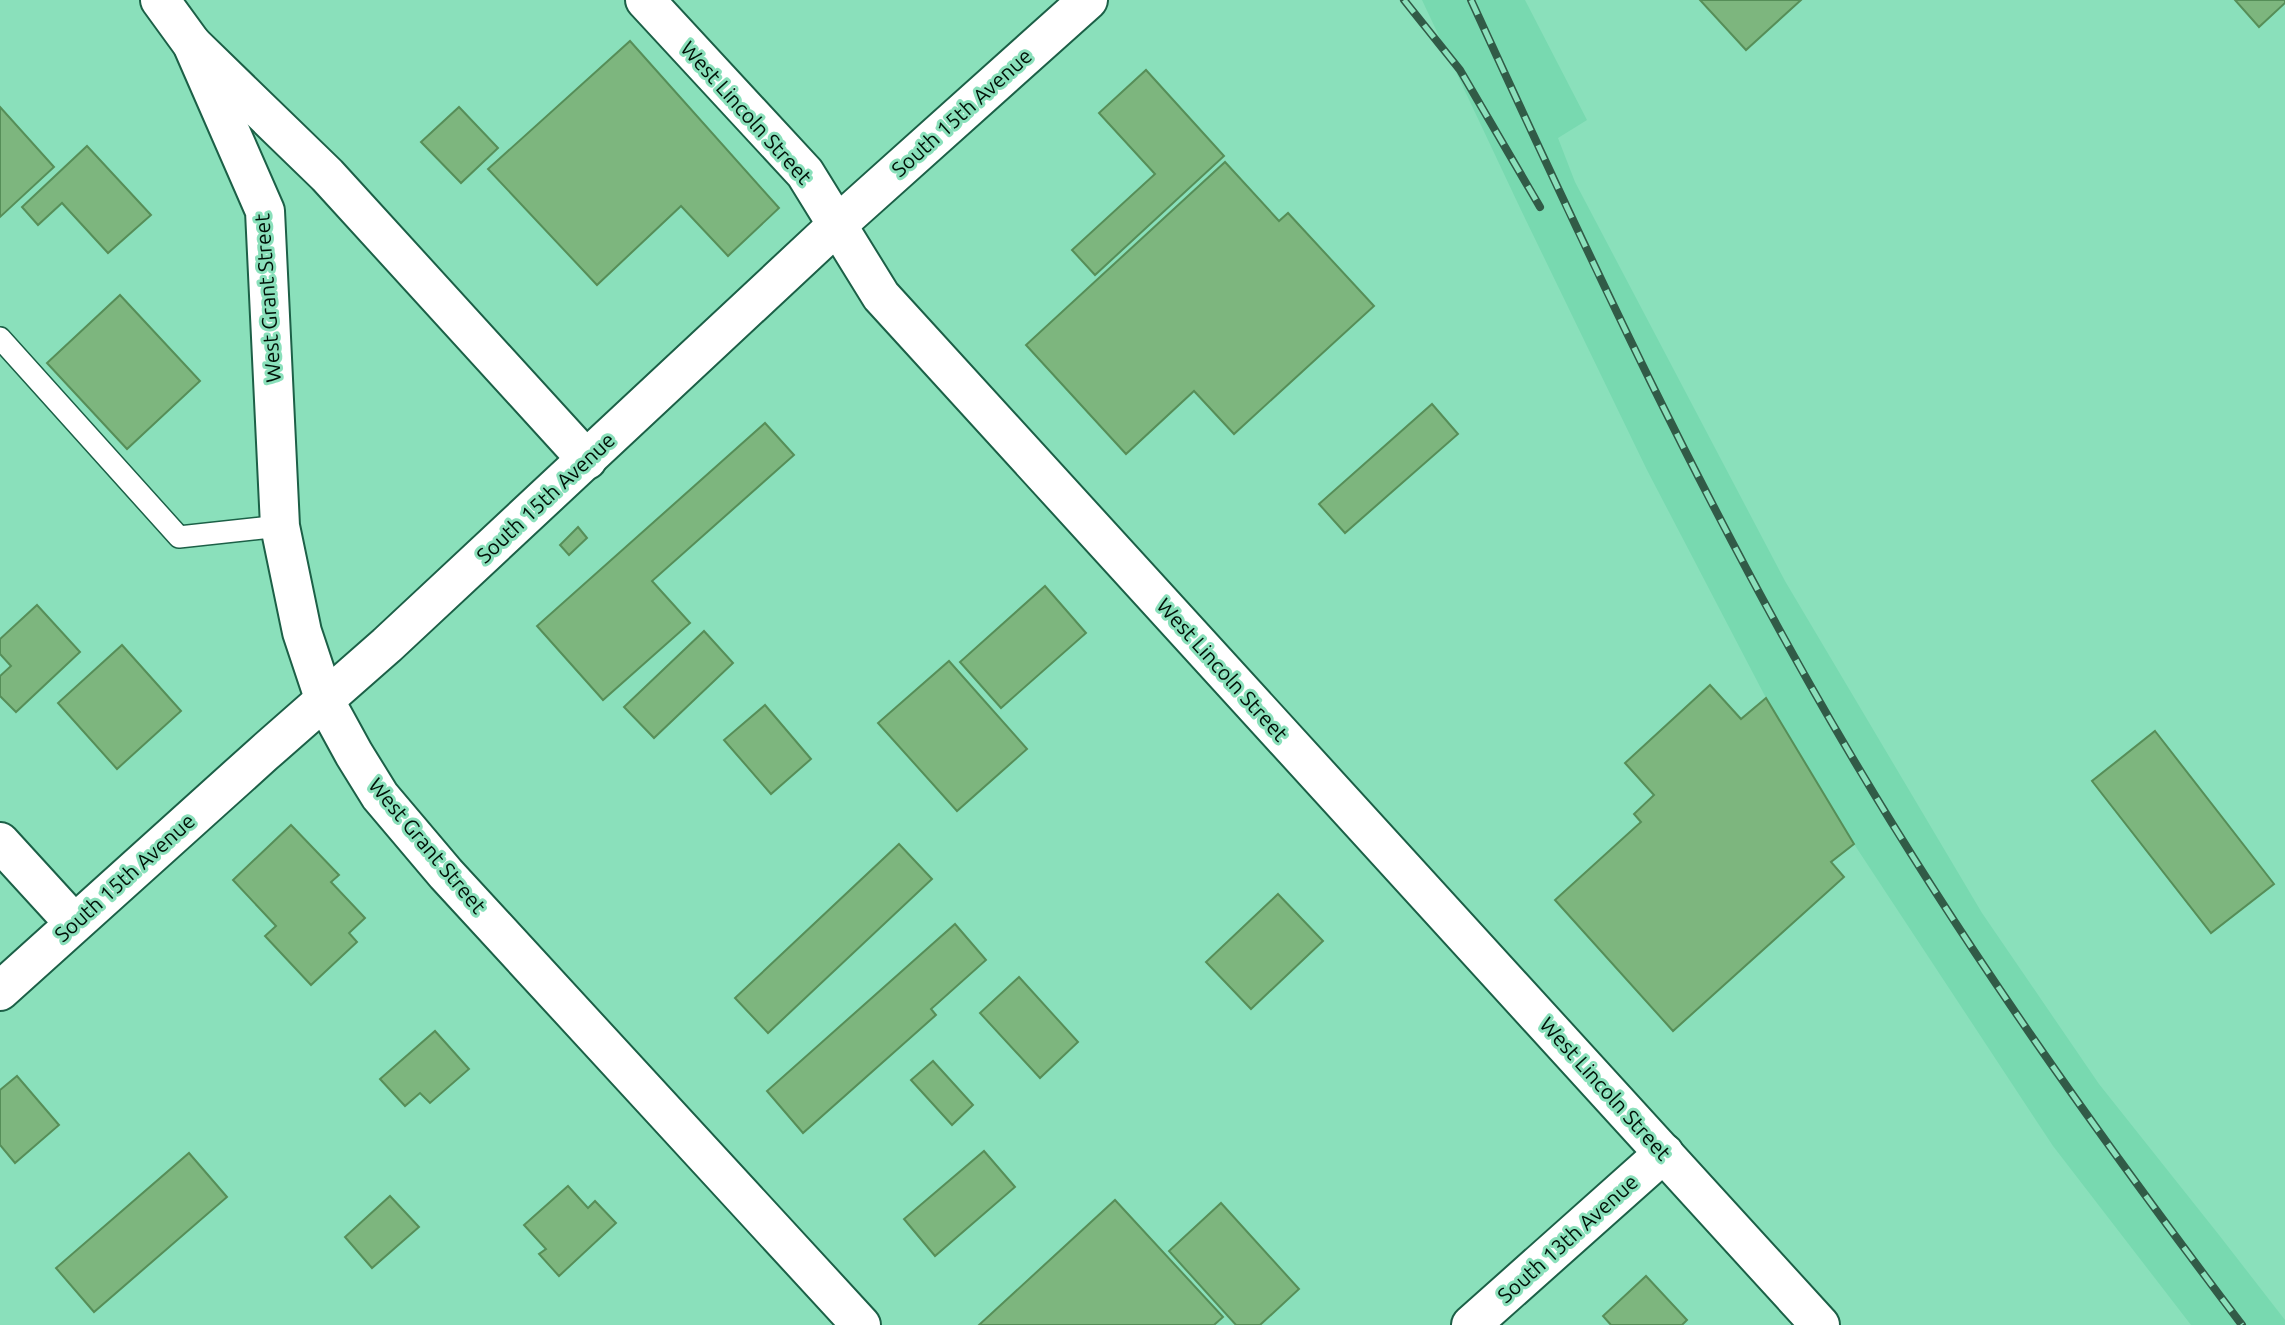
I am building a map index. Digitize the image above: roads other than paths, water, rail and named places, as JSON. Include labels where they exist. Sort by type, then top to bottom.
[{"type":"main road","name":"West Grant Street","points":[[160,0],[192,44],[327,175],[587,460]]},
{"type":"main road","name":"West Lincoln Street","points":[[645,0],[804,173],[881,296],[1820,1325]]},
{"type":"main road","name":"South 15th Avenue","points":[[0,991],[325,701],[837,225],[1088,0]]},
{"type":"main road","name":"West Grant Street","points":[[192,44],[265,211],[280,526],[302,632],[325,701],[380,796],[446,874],[861,1325]]},
{"type":"main road","points":[[0,842],[74,923]]},
{"type":"main road","name":"South 13th Avenue","points":[[1471,1325],[1664,1153]]},
{"type":"lane","points":[[0,338],[179,537],[280,526]]},
{"type":"railway","points":[[1404,0],[1460,70],[1540,207]]},
{"type":"railway","points":[[1471,0],[1604,286],[1697,475],[1849,752],[1940,900],[2037,1044],[2242,1325]]}]
